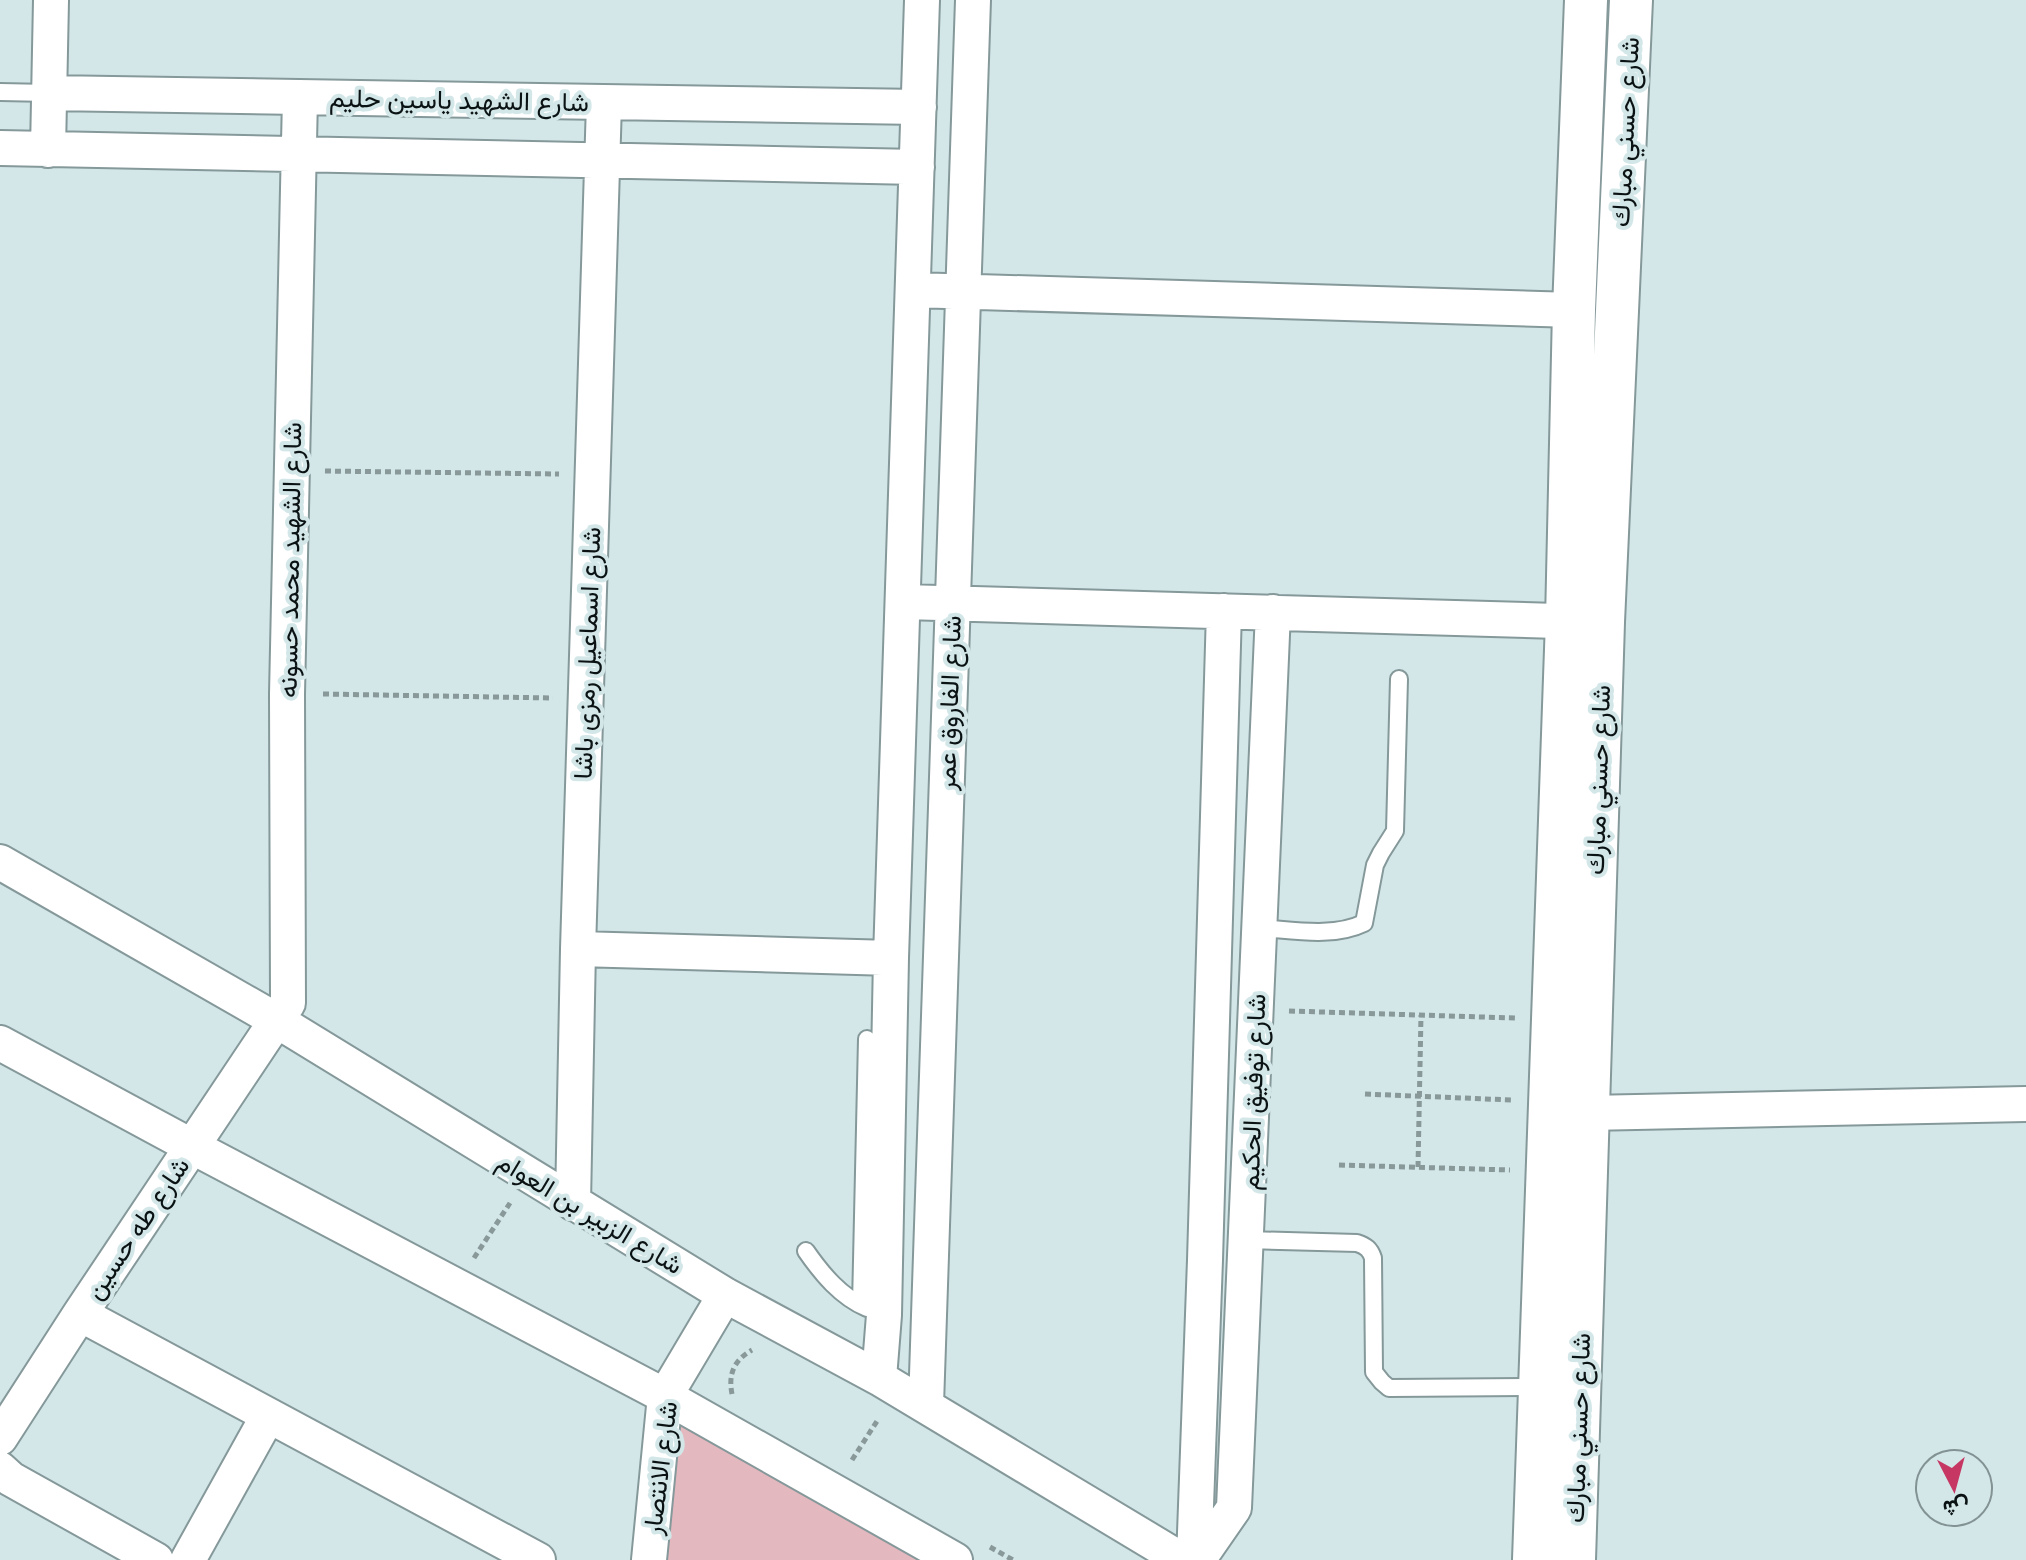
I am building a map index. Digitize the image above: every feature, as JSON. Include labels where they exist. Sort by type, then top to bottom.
[{"type":"street","points":[[48,150],[51,0]]},
{"type":"street","name":"شارع الفاروق عمر","points":[[901,1391],[872,1310],[891,958],[922,0]]},
{"type":"street","name":"شارع الفاروق عمر","points":[[901,1391],[953,603],[973,0]]},
{"type":"street","name":"شارع حسني مبارك","points":[[1574,1560],[1569,1107],[1585,622],[1574,310],[1586,0]]},
{"type":"street","name":"شارع حسني مبارك","points":[[1534,1560],[1547,1171],[1569,1107],[1553,1019],[1631,0]]},
{"type":"street","name":"شارع الشهيد ياسين حليم","points":[[49,93],[919,107]]},
{"type":"street","name":"شارع الشهيد محمد حسونه","points":[[276,1020],[288,1003],[287,694],[300,97]]},
{"type":"street","name":"شارع اسماعيل رمزى باشا","points":[[573,1203],[604,103]]},
{"type":"street","points":[[0,148],[917,167]]},
{"type":"street","points":[[913,290],[1574,310]]},
{"type":"street","points":[[904,602],[1585,622]]},
{"type":"street","name":"شارع توفيق الحكيم","points":[[1196,1560],[1224,611]]},
{"type":"street","name":"شارع توفيق الحكيم","points":[[1196,1560],[1234,1508],[1273,612]]},
{"type":"street","name":"شارع الزبير بن العوام","points":[[0,862],[276,1020],[725,1295],[901,1391],[1182,1560]]},
{"type":"street","points":[[1215,917],[1260,924]]},
{"type":"street","points":[[578,949],[891,958]]},
{"type":"street","name":"شارع طه حسين","points":[[0,1438],[276,1020]]},
{"type":"street","points":[[2,1048],[665,1396],[955,1560]]},
{"type":"street","points":[[1569,1107],[2026,1104]]},
{"type":"street","points":[[1205,1260],[1246,1252]]},
{"type":"street","name":"شارع الانتصار","points":[[649,1560],[665,1396],[725,1295]]},
{"type":"street","points":[[80,1314],[538,1560]]},
{"type":"street","points":[[188,1560],[268,1416]]},
{"type":"street","points":[[0,1469],[11,1479],[156,1560]]},
{"type":"lane","name":"شارع الشهيد ياسين حليم","points":[[0,92],[49,93]]},
{"type":"lane","points":[[1260,924],[1338,932],[1364,923],[1375,865],[1395,831],[1399,679]]},
{"type":"lane","points":[[867,1039],[872,1310]]},
{"type":"lane","points":[[1246,1252],[1357,1243],[1364,1245],[1373,1258],[1374,1372],[1389,1388],[1540,1387]]},
{"type":"lane","points":[[806,1251],[839,1290],[872,1310]]},
{"type":"path","points":[[292,470],[592,475]]},
{"type":"path","points":[[287,694],[586,699]]},
{"type":"path","points":[[1256,1010],[1553,1019]]},
{"type":"path","points":[[1418,1167],[1421,1015]]},
{"type":"path","points":[[1365,1094],[1569,1107]]},
{"type":"path","points":[[1339,1165],[1547,1171]]},
{"type":"path","points":[[456,1286],[528,1175]]},
{"type":"path","points":[[732,1396],[731,1370],[738,1359],[761,1347]]},
{"type":"path","points":[[832,1491],[901,1391]]},
{"type":"path","points":[[986,1545],[1013,1560]]},
{"type":"shaded area","points":[[671,1407],[940,1560],[656,1560]]}]
